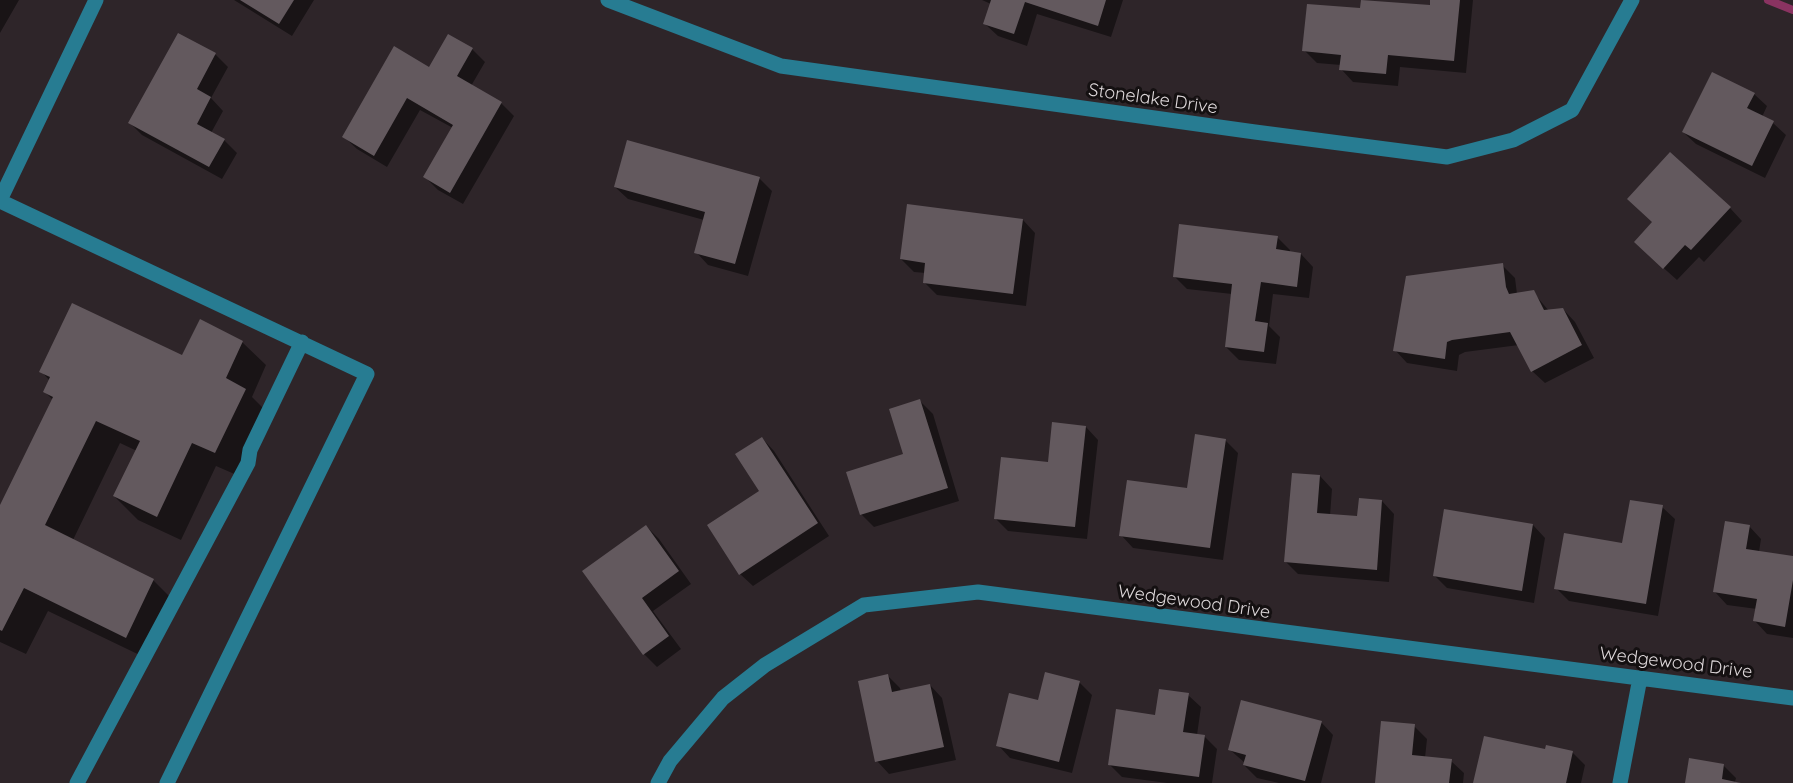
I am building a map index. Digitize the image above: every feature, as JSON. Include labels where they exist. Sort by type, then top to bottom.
[{"type":"street","points":[[96,0],[0,200],[367,374],[167,783]]},
{"type":"street","name":"Stonelake Drive","points":[[608,0],[781,66],[1447,157],[1513,140],[1572,110],[1632,0]]},
{"type":"street","points":[[77,783],[248,463],[250,450],[302,342]]},
{"type":"street","name":"Wedgewood Drive","points":[[658,783],[670,761],[723,698],[765,665],[864,605],[978,592],[1793,698]]},
{"type":"street","points":[[1620,783],[1640,678]]},
{"type":"building","points":[[240,0],[294,0],[279,24]]},
{"type":"building","points":[[991,0],[1106,0],[1098,26],[1025,2],[1014,34],[983,24]]},
{"type":"building","points":[[1361,0],[1430,5],[1430,0],[1460,0],[1454,61],[1388,55],[1386,74],[1339,70],[1341,55],[1302,51],[1307,4],[1360,8]]},
{"type":"building","points":[[178,33],[216,53],[197,89],[211,97],[197,124],[225,139],[209,167],[128,123]]},
{"type":"building","points":[[448,34],[473,48],[457,76],[502,102],[450,193],[423,177],[453,125],[407,98],[374,156],[342,137],[394,46],[429,67]]},
{"type":"building","points":[[1712,72],[1755,93],[1747,108],[1774,121],[1752,166],[1682,132]]},
{"type":"building","points":[[627,140],[760,177],[735,264],[694,253],[705,212],[614,187]]},
{"type":"building","points":[[1670,152],[1731,207],[1691,250],[1685,245],[1663,269],[1634,242],[1652,222],[1627,199]]},
{"type":"building","points":[[907,204],[1023,219],[1013,294],[923,283],[925,263],[900,259]]},
{"type":"building","points":[[1179,224],[1278,236],[1276,249],[1301,253],[1297,287],[1261,282],[1255,321],[1268,323],[1264,352],[1225,347],[1232,284],[1173,277]]},
{"type":"building","points":[[1503,263],[1509,294],[1534,290],[1544,310],[1563,308],[1582,345],[1531,372],[1510,332],[1447,342],[1445,359],[1393,351],[1406,276]]},
{"type":"building","points":[[72,303],[182,355],[200,319],[243,341],[226,378],[246,389],[215,453],[192,443],[157,517],[113,496],[140,441],[96,421],[45,525],[154,579],[126,638],[24,588],[2,631],[0,630],[0,505],[53,397],[43,392],[50,377],[39,372]]},
{"type":"building","points":[[920,399],[948,488],[860,515],[846,472],[903,454],[889,409]]},
{"type":"building","points":[[1052,422],[1086,426],[1075,527],[994,519],[1001,457],[1048,462]]},
{"type":"building","points":[[1195,434],[1226,439],[1210,548],[1119,536],[1127,480],[1187,488]]},
{"type":"building","points":[[762,437],[818,523],[739,575],[707,525],[759,491],[735,454]]},
{"type":"building","points":[[1292,473],[1320,475],[1317,513],[1357,516],[1359,498],[1382,500],[1377,570],[1284,562]]},
{"type":"building","points":[[1630,500],[1663,505],[1646,604],[1554,589],[1564,533],[1622,543]]},
{"type":"building","points":[[1444,509],[1533,524],[1522,591],[1433,576]]},
{"type":"building","points":[[1725,521],[1750,525],[1746,549],[1793,556],[1793,580],[1785,627],[1753,621],[1757,599],[1713,592]]},
{"type":"building","points":[[646,525],[679,571],[642,598],[669,636],[643,655],[582,571]]},
{"type":"building","points":[[1045,672],[1080,681],[1059,762],[996,746],[1009,693],[1038,700]]},
{"type":"building","points":[[888,674],[892,692],[930,684],[944,747],[875,762],[858,681]]},
{"type":"building","points":[[1159,689],[1189,693],[1183,732],[1205,735],[1199,777],[1108,765],[1116,709],[1155,715]]},
{"type":"building","points":[[1241,700],[1322,721],[1305,781],[1243,765],[1246,755],[1228,750]]},
{"type":"building","points":[[1381,721],[1415,724],[1412,755],[1452,759],[1449,783],[1375,783]]},
{"type":"building","points":[[1484,736],[1545,749],[1546,745],[1573,751],[1566,783],[1473,783]]},
{"type":"building","points":[[1689,758],[1724,764],[1722,779],[1741,783],[1685,783]]},
{"type":"waterway","points":[[1768,0],[1793,10]]}]
